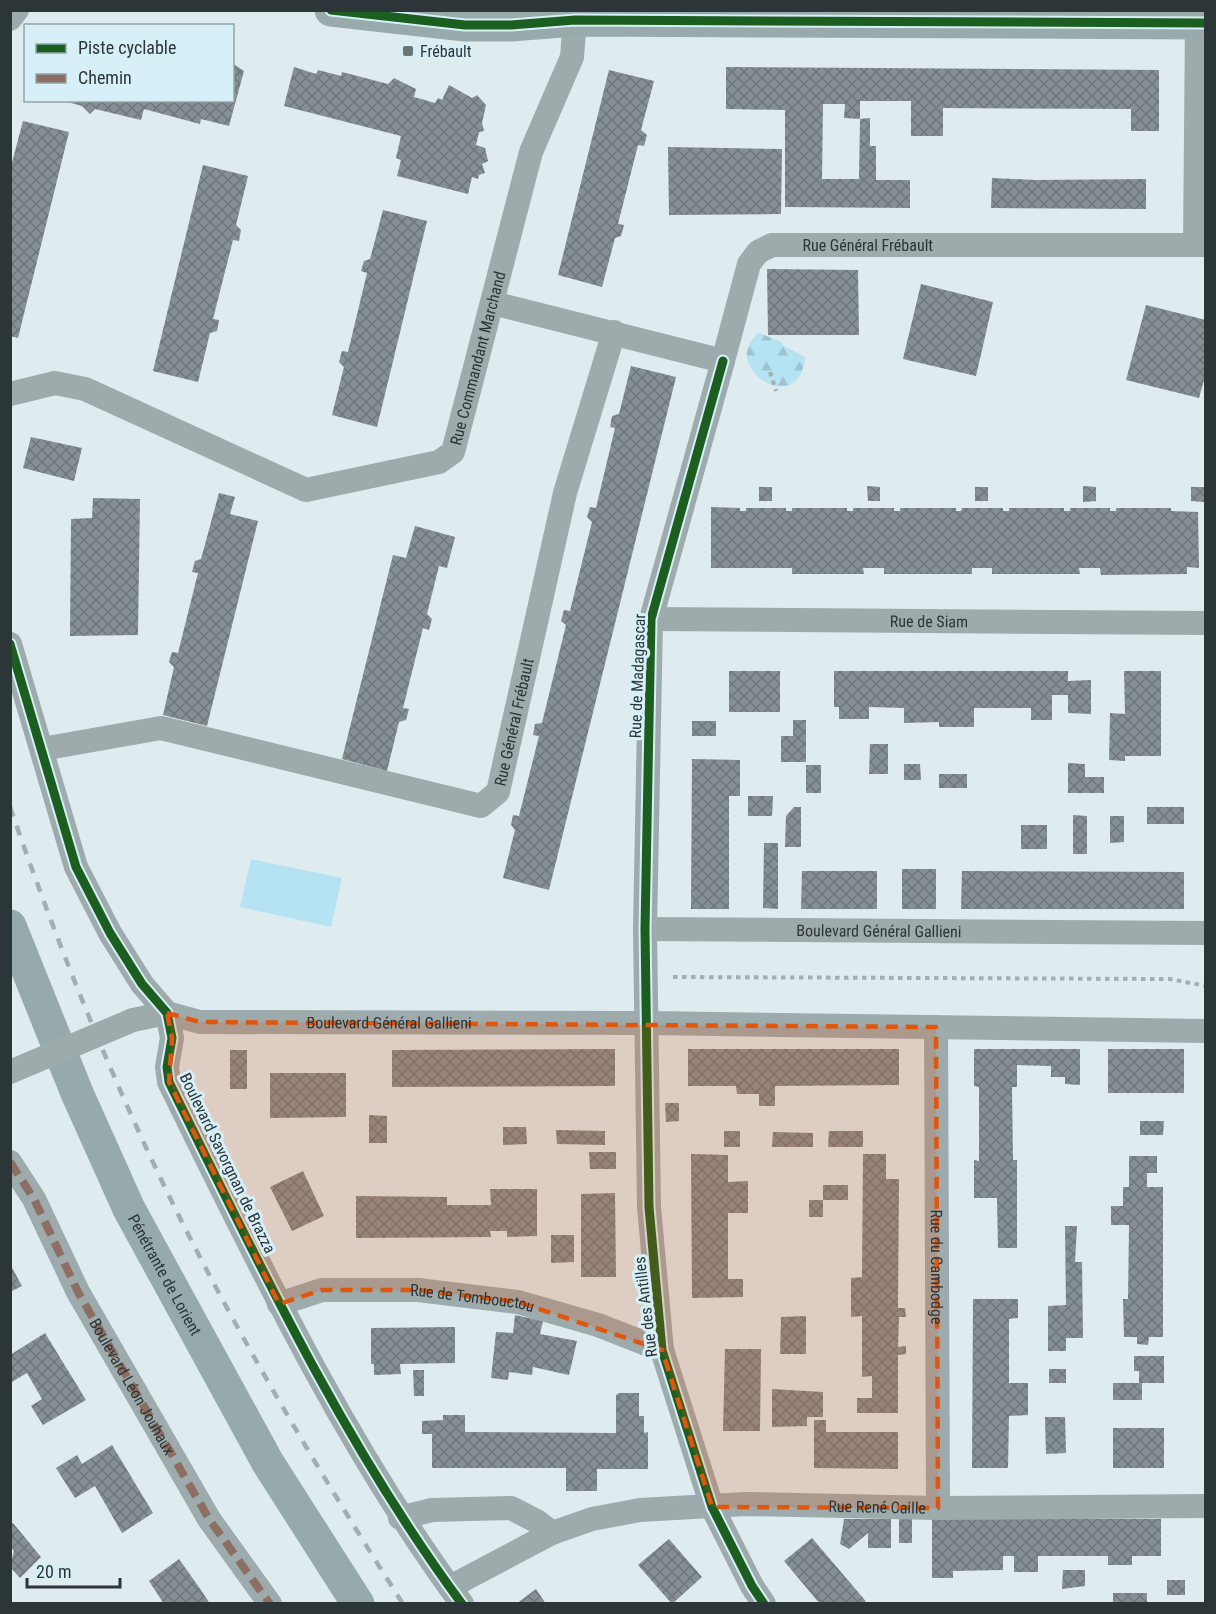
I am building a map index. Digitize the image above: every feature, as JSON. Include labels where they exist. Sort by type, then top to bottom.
[{"type":"main road","points":[[331,10],[465,25],[511,25],[575,20],[927,17],[1201,23]]},
{"type":"main road","points":[[523,10],[575,20]]},
{"type":"main road","name":"Pénétrante de Lorient","points":[[10,926],[76,1093],[129,1209],[267,1463],[358,1604]]},
{"type":"street","points":[[10,19],[17,10]]},
{"type":"street","name":"Rue Commandant Marchand","points":[[10,394],[55,383],[85,389],[306,490],[439,462],[453,452],[531,152],[572,57],[575,20]]},
{"type":"street","points":[[1200,245],[1201,23]]},
{"type":"street","name":"Rue Général Frébault","points":[[723,361],[749,264],[758,252],[772,245],[1200,245]]},
{"type":"street","points":[[493,303],[723,361]]},
{"type":"street","name":"Rue Général Frébault","points":[[42,748],[161,728],[481,806],[498,792],[565,493],[614,333]]},
{"type":"street","name":"Rue de Madagascar","points":[[645,929],[651,619],[723,361]]},
{"type":"street","name":"Rue de Siam","points":[[651,619],[1206,623]]},
{"type":"street","points":[[10,644],[76,867],[110,933],[142,984],[167,1013]]},
{"type":"street","points":[[645,929],[648,1023]]},
{"type":"street","name":"Boulevard Général Gallieni","points":[[645,929],[1206,933]]},
{"type":"street","name":"Boulevard Général Gallieni","points":[[10,1072],[133,1020],[167,1013],[200,1022],[648,1023],[1206,1031]]},
{"type":"street","name":"Boulevard Savorgnan de Brazza","points":[[167,1013],[172,1038],[167,1068],[169,1082],[279,1304],[400,1518],[456,1595]]},
{"type":"street","name":"Rue des Antilles","points":[[648,1023],[649,1207],[662,1350],[712,1507],[752,1586],[764,1604]]},
{"type":"street","name":"Rue du Cambodge","points":[[936,1027],[938,1508]]},
{"type":"street","name":"Boulevard Léon Jouhaux","points":[[10,1162],[34,1199],[78,1292],[209,1519],[270,1604]]},
{"type":"street","name":"Rue de Tombouctou","points":[[279,1304],[322,1290],[440,1293],[518,1302],[598,1325],[662,1350]]},
{"type":"street","name":"Rue René Caille","points":[[456,1595],[552,1533],[592,1519],[640,1510],[746,1504],[938,1508],[1206,1506]]},
{"type":"street","points":[[400,1518],[432,1510],[512,1508],[538,1521],[552,1533]]},
{"type":"path","points":[[770,372],[776,392]]},
{"type":"path","points":[[647,974],[681,978],[1170,979],[1206,986]]},
{"type":"highlighted area","points":[[167,1013],[200,1022],[936,1027],[938,1508],[712,1507],[662,1350],[518,1302],[418,1290],[322,1290],[279,1304],[169,1082],[172,1038]]},
{"type":"green space","points":[[759,333],[780,341],[784,346],[805,357],[800,376],[790,385],[777,386],[764,381],[753,372],[747,359],[748,346]]},
{"type":"green space","points":[[251,859],[342,878],[331,927],[240,907]]},
{"type":"building","points":[[234,64],[244,71],[229,126],[201,119],[200,124],[144,109],[141,120],[95,109],[90,114],[82,106],[68,102],[234,102]]},
{"type":"building","points":[[294,67],[316,74],[318,70],[341,76],[342,72],[388,84],[394,78],[416,89],[414,97],[435,103],[438,98],[442,100],[449,85],[472,98],[477,95],[486,105],[482,123],[484,131],[479,132],[476,145],[485,148],[488,161],[482,164],[485,173],[479,175],[478,179],[472,177],[468,194],[397,176],[401,160],[396,158],[401,136],[284,106]]},
{"type":"building","points":[[726,67],[1159,70],[1159,131],[1131,131],[1131,109],[943,108],[943,136],[911,136],[911,101],[860,101],[860,119],[870,118],[870,146],[876,146],[876,180],[910,180],[910,208],[785,207],[785,110],[726,109]],"holes":[[[823,104],[845,104],[844,118],[860,119],[859,179],[822,179]]]},
{"type":"building","points":[[609,70],[654,81],[641,130],[647,135],[644,146],[638,145],[618,224],[624,225],[621,236],[615,238],[602,287],[558,275]]},
{"type":"building","points":[[23,121],[69,132],[18,338],[10,336],[10,170]]},
{"type":"building","points":[[668,147],[782,149],[781,214],[669,215]]},
{"type":"building","points":[[203,165],[248,176],[236,225],[241,230],[239,241],[233,240],[213,319],[219,320],[217,331],[210,333],[198,382],[153,371]]},
{"type":"building","points":[[992,178],[1146,179],[1146,209],[991,208]]},
{"type":"building","points":[[383,210],[427,221],[377,427],[332,415],[344,367],[339,362],[342,351],[348,352],[367,273],[361,271],[364,261],[370,259]]},
{"type":"building","points":[[767,269],[858,270],[859,335],[768,335]]},
{"type":"building","points":[[921,284],[993,302],[976,376],[903,359]]},
{"type":"building","points":[[1146,305],[1206,320],[1206,373],[1199,398],[1126,380]]},
{"type":"building","points":[[631,366],[676,377],[549,890],[503,878],[515,830],[511,825],[513,815],[519,816],[539,736],[533,735],[535,724],[542,723],[566,625],[561,621],[564,610],[570,611],[592,522],[587,517],[590,507],[596,508],[615,428],[610,427],[612,416],[619,414]]},
{"type":"building","points":[[31,437],[82,448],[74,481],[23,468]]},
{"type":"building","points":[[867,486],[880,487],[880,501],[868,501]]},
{"type":"building","points":[[1083,486],[1096,487],[1096,501],[1083,502]]},
{"type":"building","points":[[759,487],[772,487],[772,501],[759,501]]},
{"type":"building","points":[[975,487],[988,487],[988,501],[975,501]]},
{"type":"building","points":[[1191,487],[1204,487],[1204,502],[1191,501]]},
{"type":"building","points":[[219,493],[235,497],[230,514],[258,521],[207,726],[163,715],[174,667],[169,662],[172,652],[178,653],[198,573],[192,572],[195,561],[201,559]]},
{"type":"building","points":[[93,498],[140,499],[138,635],[70,636],[71,519],[92,518]]},
{"type":"building","points":[[711,507],[740,508],[740,511],[746,511],[746,508],[786,508],[786,511],[792,511],[792,508],[847,508],[847,511],[853,511],[853,508],[894,508],[894,511],[900,511],[900,508],[956,508],[956,511],[961,511],[962,508],[1003,508],[1003,511],[1009,511],[1009,508],[1064,508],[1064,511],[1070,511],[1070,508],[1110,508],[1110,511],[1116,511],[1116,508],[1171,508],[1171,511],[1198,512],[1199,568],[1187,567],[1187,574],[1101,575],[1100,568],[1079,568],[1080,574],[992,574],[992,568],[972,568],[972,574],[884,574],[884,568],[863,568],[864,574],[792,574],[792,568],[711,568]]},
{"type":"building","points":[[415,526],[455,537],[447,568],[439,566],[427,614],[432,619],[429,630],[423,628],[403,708],[409,709],[406,720],[399,722],[387,771],[342,759],[393,555],[406,558]]},
{"type":"building","points":[[729,671],[780,671],[780,712],[729,712]]},
{"type":"building","points":[[834,671],[1068,671],[1068,681],[1091,680],[1091,714],[1068,713],[1068,695],[1052,695],[1052,720],[1031,720],[1031,708],[974,708],[974,727],[939,727],[939,722],[904,723],[904,708],[869,707],[869,719],[839,719],[839,707],[834,707]]},
{"type":"building","points":[[1124,671],[1161,671],[1161,756],[1125,756],[1125,761],[1109,760],[1110,713],[1125,714]]},
{"type":"building","points":[[793,720],[806,720],[806,762],[781,762],[781,736],[793,736]]},
{"type":"building","points":[[692,721],[716,721],[716,736],[692,736]]},
{"type":"building","points":[[870,744],[888,744],[888,774],[869,774]]},
{"type":"building","points":[[692,759],[740,760],[740,796],[729,796],[729,909],[691,909]]},
{"type":"building","points":[[1068,763],[1085,764],[1085,777],[1104,777],[1104,793],[1068,793]]},
{"type":"building","points":[[904,764],[920,764],[921,780],[904,780]]},
{"type":"building","points":[[806,765],[821,765],[821,793],[806,793]]},
{"type":"building","points":[[939,774],[967,774],[967,788],[939,788]]},
{"type":"building","points":[[748,796],[773,796],[772,816],[748,816]]},
{"type":"building","points":[[794,807],[801,807],[801,847],[785,847],[786,816]]},
{"type":"building","points":[[1147,807],[1184,807],[1184,824],[1147,824]]},
{"type":"building","points":[[1073,815],[1087,816],[1087,854],[1073,854]]},
{"type":"building","points":[[1110,816],[1124,816],[1124,842],[1110,843]]},
{"type":"building","points":[[1021,825],[1047,825],[1047,849],[1021,849]]},
{"type":"building","points":[[764,843],[778,843],[778,909],[763,908]]},
{"type":"building","points":[[902,869],[936,869],[936,909],[902,909]]},
{"type":"building","points":[[802,871],[877,871],[877,909],[801,909]]},
{"type":"building","points":[[962,871],[1184,872],[1184,909],[961,909]]},
{"type":"building","points":[[615,1049],[615,1086],[392,1087],[392,1050]]},
{"type":"building","points":[[688,1049],[899,1049],[899,1085],[775,1086],[775,1106],[759,1106],[759,1094],[737,1094],[736,1086],[688,1086]]},
{"type":"building","points":[[974,1049],[1080,1049],[1080,1085],[1065,1084],[1065,1077],[1051,1077],[1051,1066],[1017,1065],[1017,1087],[1012,1087],[1013,1160],[1017,1160],[1017,1248],[998,1248],[997,1198],[974,1198],[974,1160],[979,1161],[979,1087],[974,1086]]},
{"type":"building","points":[[1108,1049],[1184,1049],[1184,1093],[1108,1093]]},
{"type":"building","points":[[230,1050],[247,1050],[247,1089],[230,1089]]},
{"type":"building","points":[[270,1073],[346,1073],[346,1117],[270,1118]]},
{"type":"building","points":[[665,1103],[679,1103],[679,1121],[666,1122]]},
{"type":"building","points":[[369,1115],[387,1116],[387,1143],[369,1143]]},
{"type":"building","points":[[1140,1121],[1164,1121],[1163,1135],[1140,1135]]},
{"type":"building","points":[[503,1127],[526,1127],[527,1144],[503,1145]]},
{"type":"building","points":[[556,1130],[605,1131],[605,1145],[557,1144]]},
{"type":"building","points":[[724,1131],[740,1131],[740,1147],[724,1147]]},
{"type":"building","points":[[829,1131],[863,1131],[863,1147],[828,1147]]},
{"type":"building","points":[[773,1132],[813,1133],[813,1147],[772,1147]]},
{"type":"building","points":[[589,1152],[616,1152],[616,1169],[590,1169]]},
{"type":"building","points":[[691,1154],[728,1155],[728,1182],[748,1181],[748,1213],[728,1213],[728,1279],[743,1279],[743,1297],[692,1298]]},
{"type":"building","points":[[863,1154],[886,1154],[886,1179],[899,1179],[898,1308],[905,1308],[906,1317],[899,1317],[898,1347],[906,1346],[906,1354],[898,1355],[898,1413],[857,1413],[857,1398],[872,1398],[872,1376],[862,1377],[862,1316],[851,1317],[851,1278],[862,1277]]},
{"type":"building","points":[[1129,1156],[1157,1156],[1157,1173],[1147,1173],[1147,1187],[1163,1187],[1163,1337],[1149,1337],[1148,1345],[1137,1344],[1137,1337],[1124,1337],[1123,1299],[1128,1299],[1129,1225],[1111,1225],[1111,1206],[1123,1206],[1123,1187],[1129,1187]]},
{"type":"building","points":[[303,1171],[324,1216],[292,1231],[270,1187]]},
{"type":"building","points":[[823,1185],[848,1185],[848,1200],[823,1200]]},
{"type":"building","points":[[490,1189],[537,1189],[537,1236],[507,1237],[507,1231],[490,1231],[491,1237],[356,1238],[356,1196],[447,1197],[447,1205],[491,1205]]},
{"type":"building","points":[[615,1193],[616,1277],[581,1277],[581,1194]]},
{"type":"building","points":[[809,1200],[823,1200],[823,1217],[809,1217]]},
{"type":"building","points":[[1065,1226],[1077,1226],[1075,1262],[1082,1262],[1083,1338],[1066,1338],[1066,1351],[1048,1351],[1048,1306],[1066,1305]]},
{"type":"building","points":[[551,1235],[574,1235],[574,1262],[551,1263]]},
{"type":"building","points":[[10,1264],[22,1286],[10,1292]]},
{"type":"building","points":[[973,1299],[1018,1299],[1018,1318],[1009,1319],[1009,1383],[1028,1383],[1028,1415],[1009,1416],[1008,1468],[972,1468]]},
{"type":"building","points":[[515,1315],[543,1321],[540,1334],[577,1341],[569,1375],[533,1367],[532,1375],[509,1372],[508,1380],[491,1378],[496,1332],[513,1333]]},
{"type":"building","points":[[806,1316],[806,1354],[780,1354],[781,1317]]},
{"type":"building","points":[[455,1327],[455,1363],[400,1364],[401,1374],[374,1375],[374,1364],[371,1364],[371,1328]]},
{"type":"building","points":[[45,1333],[86,1400],[43,1425],[31,1406],[42,1399],[27,1373],[10,1383],[10,1355]]},
{"type":"building","points":[[725,1349],[761,1349],[760,1431],[723,1431]]},
{"type":"building","points":[[1134,1356],[1164,1356],[1164,1383],[1142,1383],[1142,1400],[1113,1400],[1113,1383],[1139,1383],[1139,1371],[1134,1371]]},
{"type":"building","points":[[1049,1369],[1066,1369],[1066,1383],[1049,1383]]},
{"type":"building","points":[[413,1370],[424,1370],[424,1396],[414,1396]]},
{"type":"building","points":[[772,1389],[823,1392],[823,1417],[807,1417],[807,1426],[772,1427]]},
{"type":"building","points":[[639,1393],[639,1416],[644,1416],[644,1433],[648,1432],[648,1469],[597,1469],[597,1491],[566,1491],[566,1468],[432,1468],[432,1434],[422,1434],[422,1421],[443,1420],[443,1415],[465,1415],[465,1432],[616,1433],[616,1395]]},
{"type":"building","points":[[1045,1417],[1065,1417],[1066,1453],[1046,1454]]},
{"type":"building","points":[[814,1420],[826,1420],[826,1432],[898,1432],[898,1469],[814,1468]]},
{"type":"building","points":[[1113,1428],[1164,1428],[1164,1468],[1113,1468]]},
{"type":"building","points":[[112,1445],[153,1513],[122,1533],[95,1486],[75,1498],[56,1468],[77,1455],[82,1464]]},
{"type":"building","points":[[844,1519],[891,1519],[891,1548],[868,1548],[868,1533],[849,1549],[840,1544]]},
{"type":"building","points":[[899,1519],[912,1519],[912,1543],[899,1543]]},
{"type":"building","points":[[932,1519],[1161,1519],[1161,1556],[1132,1556],[1132,1565],[1108,1565],[1108,1556],[1038,1556],[1038,1572],[1014,1572],[1014,1556],[1003,1556],[1003,1570],[953,1571],[953,1578],[932,1578]]},
{"type":"building","points":[[13,1523],[41,1557],[20,1578],[10,1567],[14,1551],[10,1545],[10,1525]]},
{"type":"building","points":[[812,1538],[867,1604],[820,1604],[784,1561]]},
{"type":"building","points":[[669,1539],[702,1577],[672,1604],[638,1565]]},
{"type":"building","points":[[179,1559],[210,1604],[164,1604],[149,1581]]},
{"type":"building","points":[[1063,1570],[1085,1570],[1085,1586],[1062,1589]]},
{"type":"building","points":[[1167,1580],[1185,1580],[1185,1595],[1167,1595]]},
{"type":"building","points":[[536,1589],[546,1604],[516,1604]]},
{"type":"building","points":[[1113,1593],[1147,1593],[1147,1604],[1113,1604]]},
{"type":"railway","points":[[10,807],[86,1010],[128,1109],[174,1206],[283,1408],[403,1604]]},
{"type":"marked path","points":[[10,1162],[34,1199],[78,1292],[209,1519],[270,1604]]},
{"type":"cycle path","points":[[331,10],[465,25],[511,25],[575,20],[1206,23]]},
{"type":"cycle path","points":[[723,361],[651,619],[645,929],[649,1207],[662,1350],[712,1507],[752,1586],[764,1604]]},
{"type":"cycle path","points":[[10,644],[76,867],[110,933],[142,984],[167,1013],[172,1038],[167,1067],[169,1082],[269,1283],[340,1415],[378,1480],[462,1604]]},
{"type":"place","name":"Frébault","points":[[408,51]]}]
